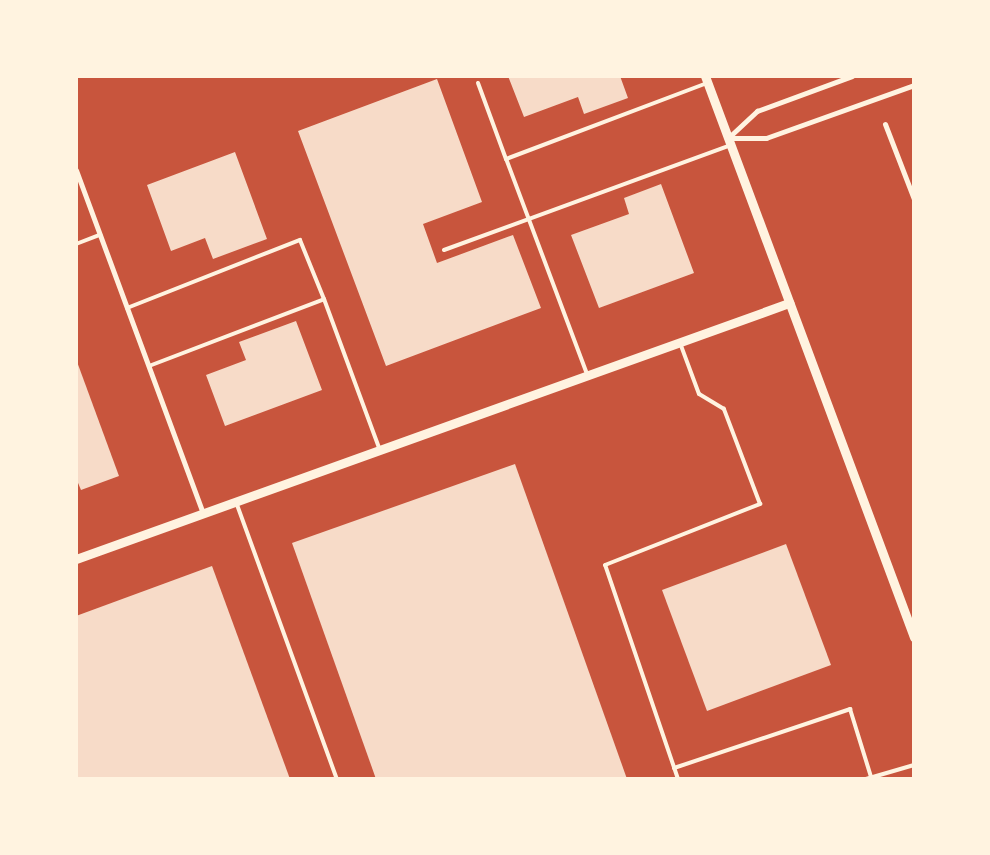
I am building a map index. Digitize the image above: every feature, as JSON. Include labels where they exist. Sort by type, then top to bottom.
[{"type":"street","points":[[729,142],[757,111],[852,76]]},
{"type":"street","points":[[706,80],[914,637]]},
{"type":"street","points":[[729,142],[766,138],[914,85]]},
{"type":"street","points":[[885,124],[911,185],[914,200]]},
{"type":"street","points":[[76,170],[204,513]]},
{"type":"street","points":[[76,559],[789,303]]},
{"type":"lane","points":[[506,159],[706,80]]},
{"type":"lane","points":[[478,83],[588,376]]},
{"type":"lane","points":[[444,250],[529,220],[729,142]]},
{"type":"lane","points":[[76,244],[100,235]]},
{"type":"lane","points":[[127,308],[300,240],[380,450]]},
{"type":"lane","points":[[149,366],[324,299]]},
{"type":"lane","points":[[678,779],[605,565],[760,504],[724,409],[699,394],[680,342]]},
{"type":"lane","points":[[236,502],[337,779]]},
{"type":"lane","points":[[674,768],[850,709],[868,778],[914,766]]},
{"type":"building","points":[[508,76],[620,76],[628,98],[584,114],[578,97],[524,117]]},
{"type":"building","points":[[437,79],[482,202],[423,224],[437,263],[513,235],[541,308],[386,366],[298,131]]},
{"type":"building","points":[[235,152],[267,239],[213,259],[205,238],[171,251],[147,185]]},
{"type":"building","points":[[661,184],[694,273],[599,308],[571,235],[629,214],[624,198]]},
{"type":"building","points":[[296,321],[322,390],[225,426],[206,375],[246,360],[239,342]]},
{"type":"building","points":[[76,359],[119,476],[81,490],[76,478]]},
{"type":"building","points":[[515,464],[627,779],[376,779],[292,543]]},
{"type":"building","points":[[786,544],[831,665],[707,711],[662,590]]},
{"type":"building","points":[[212,566],[290,779],[76,779],[76,616]]}]
